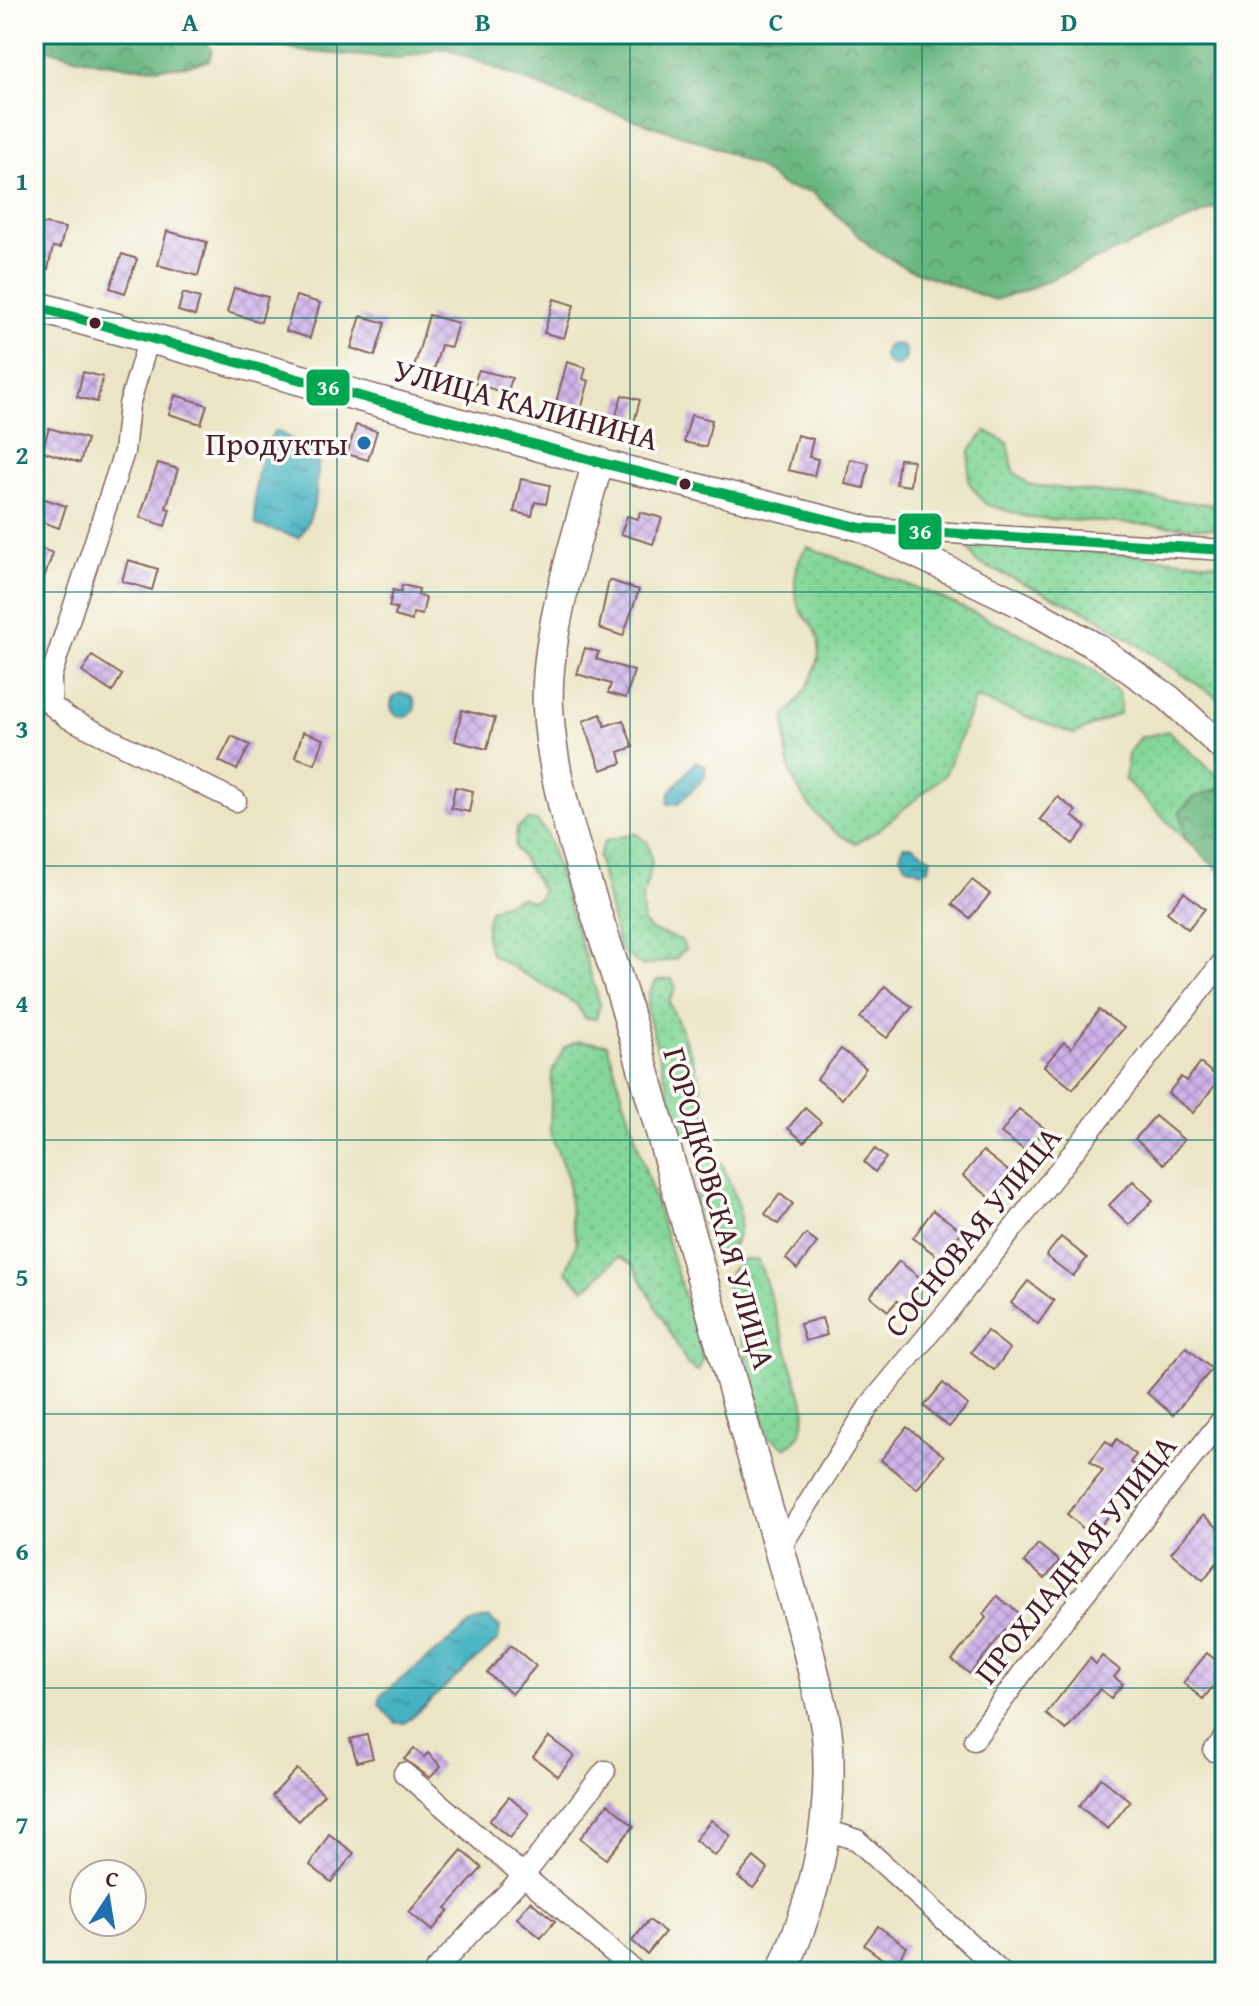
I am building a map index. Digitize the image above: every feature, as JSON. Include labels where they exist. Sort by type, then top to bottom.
[{"type":"main road","name":"УЛИЦА КАЛИНИНА","points":[[34,306],[598,462]]},
{"type":"main road","name":"ГОРОДКОВСКАЯ УЛИЦА","points":[[598,462],[552,646],[548,706],[556,773],[572,839],[618,979],[807,1645],[828,1744],[827,1830],[805,1919],[782,1972]]},
{"type":"street","points":[[149,338],[129,405],[124,452],[51,676],[51,705],[68,718],[236,801]]},
{"type":"street","name":"УЛИЦА КАЛИНИНА","points":[[598,462],[861,528],[1026,607],[1097,647],[1169,698],[1225,750]]},
{"type":"street","points":[[861,528],[1225,550]]},
{"type":"street","name":"СОСНОВАЯ УЛИЦА","points":[[779,1550],[869,1406],[949,1310],[1225,959]]},
{"type":"street","name":"ПРОХЛАДНАЯ УЛИЦА","points":[[974,1740],[1031,1661],[1225,1416]]},
{"type":"street","points":[[434,1972],[525,1874],[605,1771]]},
{"type":"street","points":[[404,1773],[636,1972]]},
{"type":"street","points":[[827,1830],[857,1840],[1001,1972]]},
{"type":"green space","points":[[34,34],[188,34],[205,39],[212,50],[209,60],[190,65],[121,66],[54,51],[35,44]]},
{"type":"green space","points":[[248,34],[1225,34],[1225,204],[1021,292],[994,300],[906,268],[871,247],[812,192],[784,187],[756,166],[705,143],[572,99],[445,48],[398,59],[300,51]]},
{"type":"green space","points":[[986,431],[1008,443],[1014,472],[1030,485],[1225,506],[1225,529],[1031,518],[985,504],[968,481],[970,450]]},
{"type":"green space","points":[[987,542],[1225,564],[1225,703],[1092,614],[976,562],[969,549]]},
{"type":"green space","points":[[808,547],[930,593],[1093,669],[1120,695],[1120,713],[1074,734],[976,698],[945,775],[876,832],[856,843],[846,839],[821,819],[802,795],[791,772],[786,748],[785,717],[812,678],[819,654],[816,632],[801,611],[795,587],[796,569]]},
{"type":"green space","points":[[1168,731],[1225,783],[1225,787],[1193,798],[1181,811],[1185,839],[1125,780],[1128,754],[1139,738]]},
{"type":"green space","points":[[1225,787],[1225,876],[1185,839],[1180,812],[1193,798]]},
{"type":"green space","points":[[528,820],[537,821],[546,833],[600,1004],[596,1019],[585,1018],[576,1004],[492,955],[489,949],[486,932],[491,909],[520,897],[531,901],[539,899],[542,890],[515,847],[517,828]]},
{"type":"green space","points":[[635,833],[648,843],[652,864],[642,900],[643,922],[650,930],[681,940],[685,949],[675,959],[642,966],[619,949],[598,856],[605,841]]},
{"type":"green space","points":[[672,979],[676,988],[669,1002],[694,1064],[706,1112],[708,1130],[699,1139],[684,1137],[678,1124],[647,1011],[649,992],[657,980]]},
{"type":"green space","points":[[579,1041],[607,1044],[703,1358],[698,1371],[688,1365],[633,1265],[620,1257],[584,1289],[566,1271],[577,1242],[571,1219],[568,1179],[550,1132],[552,1072],[565,1047]]},
{"type":"green space","points":[[708,1160],[722,1163],[739,1210],[739,1231],[727,1254],[713,1255],[697,1204],[696,1180]]},
{"type":"green space","points":[[741,1260],[757,1260],[761,1267],[806,1411],[800,1436],[787,1448],[768,1436],[727,1289],[730,1272]]},
{"type":"water","points":[[895,344],[903,347],[906,355],[903,363],[895,366],[887,363],[884,355],[887,347]]},
{"type":"water","points":[[275,430],[318,454],[316,498],[299,538],[256,525],[257,476]]},
{"type":"water","points":[[403,693],[414,700],[415,705],[408,716],[403,717],[392,710],[391,705],[398,694]]},
{"type":"water","points":[[696,761],[706,767],[704,778],[679,803],[668,804],[670,792]]},
{"type":"water","points":[[903,846],[913,846],[931,858],[929,869],[921,872],[906,865],[900,856]]},
{"type":"water","points":[[488,1617],[500,1627],[498,1640],[405,1723],[396,1723],[379,1705],[381,1695],[475,1621]]},
{"type":"building","points":[[40,223],[65,228],[60,248],[53,247],[48,269],[34,266]]},
{"type":"building","points":[[167,231],[207,242],[198,276],[158,265]]},
{"type":"building","points":[[122,254],[137,259],[125,293],[110,288]]},
{"type":"building","points":[[234,288],[268,297],[261,322],[227,312]]},
{"type":"building","points":[[183,293],[200,298],[195,316],[178,311]]},
{"type":"building","points":[[296,296],[320,303],[310,338],[286,331]]},
{"type":"building","points":[[554,299],[574,305],[564,338],[544,333]]},
{"type":"building","points":[[429,315],[458,323],[451,347],[441,345],[433,373],[414,368]]},
{"type":"building","points":[[361,316],[385,323],[375,356],[351,348]]},
{"type":"building","points":[[567,362],[586,368],[583,379],[589,381],[580,413],[555,406]]},
{"type":"building","points":[[479,370],[512,378],[507,394],[474,383]]},
{"type":"building","points":[[83,372],[103,377],[97,402],[77,397]]},
{"type":"building","points":[[175,395],[207,405],[201,424],[169,414]]},
{"type":"building","points":[[622,395],[640,400],[633,426],[614,421]]},
{"type":"building","points":[[691,415],[712,420],[706,447],[684,442]]},
{"type":"building","points":[[356,425],[377,431],[368,460],[347,454]]},
{"type":"building","points":[[49,428],[87,439],[80,463],[42,451]]},
{"type":"building","points":[[797,435],[813,439],[809,457],[818,459],[814,476],[788,470]]},
{"type":"building","points":[[850,459],[869,463],[864,488],[845,484]]},
{"type":"building","points":[[899,459],[913,460],[910,486],[896,484]]},
{"type":"building","points":[[158,463],[178,469],[166,508],[170,509],[165,526],[140,517]]},
{"type":"building","points":[[521,479],[550,485],[546,504],[535,502],[532,516],[514,512]]},
{"type":"building","points":[[39,497],[66,506],[59,528],[34,519]]},
{"type":"building","points":[[640,512],[662,518],[653,544],[621,534],[627,516],[638,519]]},
{"type":"building","points":[[34,546],[53,553],[36,600],[34,600]]},
{"type":"building","points":[[128,560],[158,569],[152,590],[122,581]]},
{"type":"building","points":[[609,580],[639,590],[623,636],[599,628]]},
{"type":"building","points":[[402,585],[419,589],[418,595],[426,598],[422,615],[413,613],[412,621],[395,616],[397,608],[389,607],[393,590],[401,592]]},
{"type":"building","points":[[585,648],[599,652],[596,659],[634,671],[626,698],[608,693],[611,684],[577,674]]},
{"type":"building","points":[[92,656],[122,675],[112,692],[82,672]]},
{"type":"building","points":[[462,710],[495,718],[487,749],[455,741]]},
{"type":"building","points":[[601,714],[605,726],[623,720],[633,747],[619,752],[622,763],[601,770],[583,721]]},
{"type":"building","points":[[303,732],[324,739],[315,764],[295,757]]},
{"type":"building","points":[[232,736],[250,745],[237,770],[219,761]]},
{"type":"building","points":[[455,787],[473,791],[469,812],[451,808]]},
{"type":"building","points":[[1058,797],[1076,811],[1072,816],[1086,827],[1073,844],[1040,819]]},
{"type":"building","points":[[972,880],[990,894],[970,918],[952,904]]},
{"type":"building","points":[[1184,892],[1205,909],[1188,929],[1167,912]]},
{"type":"building","points":[[885,986],[912,1007],[887,1038],[860,1018]]},
{"type":"building","points":[[1099,1010],[1124,1028],[1073,1089],[1044,1066],[1064,1042],[1071,1048]]},
{"type":"building","points":[[841,1049],[866,1068],[842,1099],[817,1079]]},
{"type":"building","points":[[1200,1063],[1220,1079],[1193,1113],[1168,1093],[1181,1077],[1186,1081]]},
{"type":"building","points":[[805,1108],[821,1122],[804,1142],[788,1128]]},
{"type":"building","points":[[1019,1109],[1044,1128],[1027,1152],[1001,1133]]},
{"type":"building","points":[[1155,1116],[1184,1140],[1164,1164],[1135,1139]]},
{"type":"building","points":[[875,1149],[886,1158],[875,1172],[864,1162]]},
{"type":"building","points":[[983,1151],[1012,1174],[992,1199],[963,1176]]},
{"type":"building","points":[[1133,1181],[1153,1200],[1129,1225],[1109,1205]]},
{"type":"building","points":[[780,1194],[793,1204],[778,1224],[765,1214]]},
{"type":"building","points":[[933,1210],[962,1231],[941,1259],[913,1238]]},
{"type":"building","points":[[806,1234],[817,1243],[797,1269],[786,1259]]},
{"type":"building","points":[[1061,1237],[1087,1258],[1073,1276],[1046,1256]]},
{"type":"building","points":[[899,1261],[925,1282],[904,1307],[897,1301],[888,1311],[870,1296]]},
{"type":"building","points":[[1028,1281],[1054,1301],[1038,1324],[1011,1303]]},
{"type":"building","points":[[822,1318],[827,1335],[805,1341],[800,1324]]},
{"type":"building","points":[[987,1331],[1010,1349],[994,1370],[971,1352]]},
{"type":"building","points":[[1186,1347],[1212,1369],[1173,1415],[1147,1393]]},
{"type":"building","points":[[943,1383],[968,1405],[949,1427],[924,1406]]},
{"type":"building","points":[[907,1427],[944,1456],[917,1489],[881,1460]]},
{"type":"building","points":[[1117,1439],[1136,1455],[1130,1462],[1138,1468],[1106,1506],[1112,1512],[1092,1536],[1067,1514],[1103,1471],[1090,1461],[1106,1441],[1112,1446]]},
{"type":"building","points":[[1203,1515],[1225,1534],[1225,1553],[1203,1580],[1171,1553]]},
{"type":"building","points":[[1038,1544],[1059,1561],[1045,1579],[1024,1562]]},
{"type":"building","points":[[997,1596],[1019,1613],[970,1674],[952,1660],[986,1618],[983,1614]]},
{"type":"building","points":[[511,1645],[536,1666],[512,1694],[487,1673]]},
{"type":"building","points":[[1207,1653],[1225,1668],[1225,1672],[1203,1699],[1183,1683]]},
{"type":"building","points":[[1102,1656],[1120,1670],[1114,1677],[1123,1684],[1111,1698],[1100,1689],[1066,1730],[1046,1714],[1090,1658],[1096,1664]]},
{"type":"building","points":[[367,1735],[373,1758],[357,1762],[350,1739]]},
{"type":"building","points":[[549,1737],[574,1756],[558,1776],[533,1757]]},
{"type":"building","points":[[414,1749],[424,1757],[428,1753],[441,1766],[430,1778],[404,1759]]},
{"type":"building","points":[[297,1769],[324,1794],[299,1821],[272,1796]]},
{"type":"building","points":[[1101,1778],[1130,1801],[1108,1829],[1079,1806]]},
{"type":"building","points":[[509,1797],[529,1814],[510,1838],[489,1821]]},
{"type":"building","points":[[608,1804],[634,1826],[606,1859],[580,1838]]},
{"type":"building","points":[[711,1820],[731,1836],[715,1856],[695,1840]]},
{"type":"building","points":[[329,1834],[354,1853],[331,1882],[310,1865]]},
{"type":"building","points":[[462,1850],[482,1868],[446,1908],[449,1910],[432,1931],[409,1912]]},
{"type":"building","points":[[754,1857],[768,1869],[753,1888],[738,1877]]},
{"type":"building","points":[[530,1901],[555,1921],[541,1938],[517,1918]]},
{"type":"building","points":[[649,1920],[665,1932],[647,1954],[632,1941]]},
{"type":"building","points":[[878,1926],[907,1947],[893,1967],[864,1945]]},
{"type":"transit line","name":"36","points":[[34,306],[598,462],[861,528],[1225,550]]},
{"type":"place","name":"Продукты","points":[[364,443]]}]
